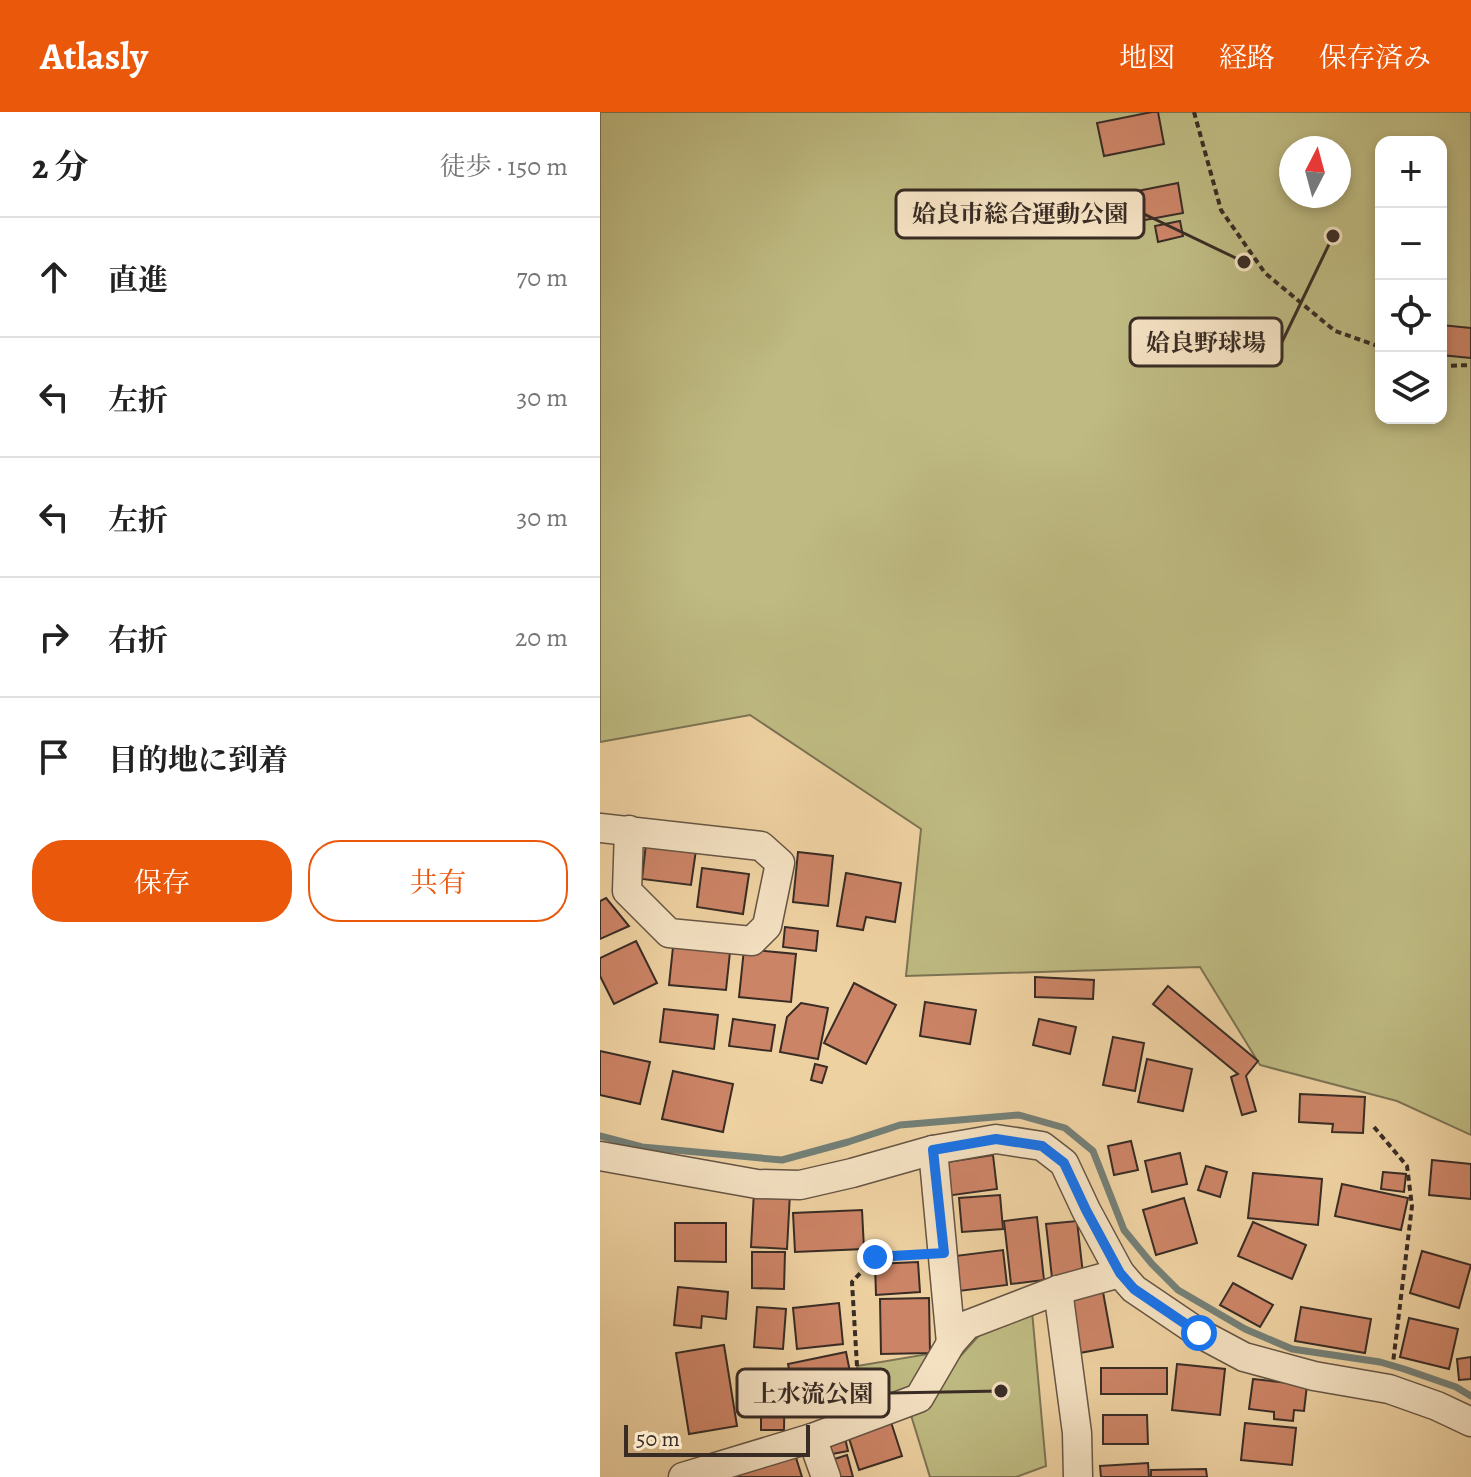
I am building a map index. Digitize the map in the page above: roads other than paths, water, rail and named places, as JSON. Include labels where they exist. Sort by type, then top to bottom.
[{"type":"street","points":[[600,828],[629,830],[761,846],[780,863],[767,926],[752,941],[669,933],[627,891],[629,830]]},
{"type":"street","points":[[600,1156],[757,1184],[800,1185],[933,1150],[996,1139],[1042,1146],[1064,1163],[1120,1273],[1134,1289],[1199,1333],[1244,1357],[1314,1376],[1389,1389],[1471,1422]]},
{"type":"street","points":[[933,1150],[951,1343]]},
{"type":"street","points":[[683,1477],[812,1438],[919,1398],[951,1343],[967,1325],[1058,1290],[1120,1273]]},
{"type":"street","points":[[1058,1290],[1077,1433],[1078,1477]]},
{"type":"street","points":[[812,1438],[826,1477]]},
{"type":"waterway","points":[[600,1136],[642,1147],[782,1160],[900,1125],[1019,1115],[1065,1128],[1093,1151],[1124,1230],[1178,1290],[1245,1329],[1292,1349],[1380,1362],[1456,1387],[1471,1396]]},
{"type":"place","name":"姶良野球場","points":[[1333,236]]},
{"type":"place","name":"姶良市総合運動公園","points":[[1244,262]]},
{"type":"place","name":"上水流公園","points":[[1001,1391]]}]
